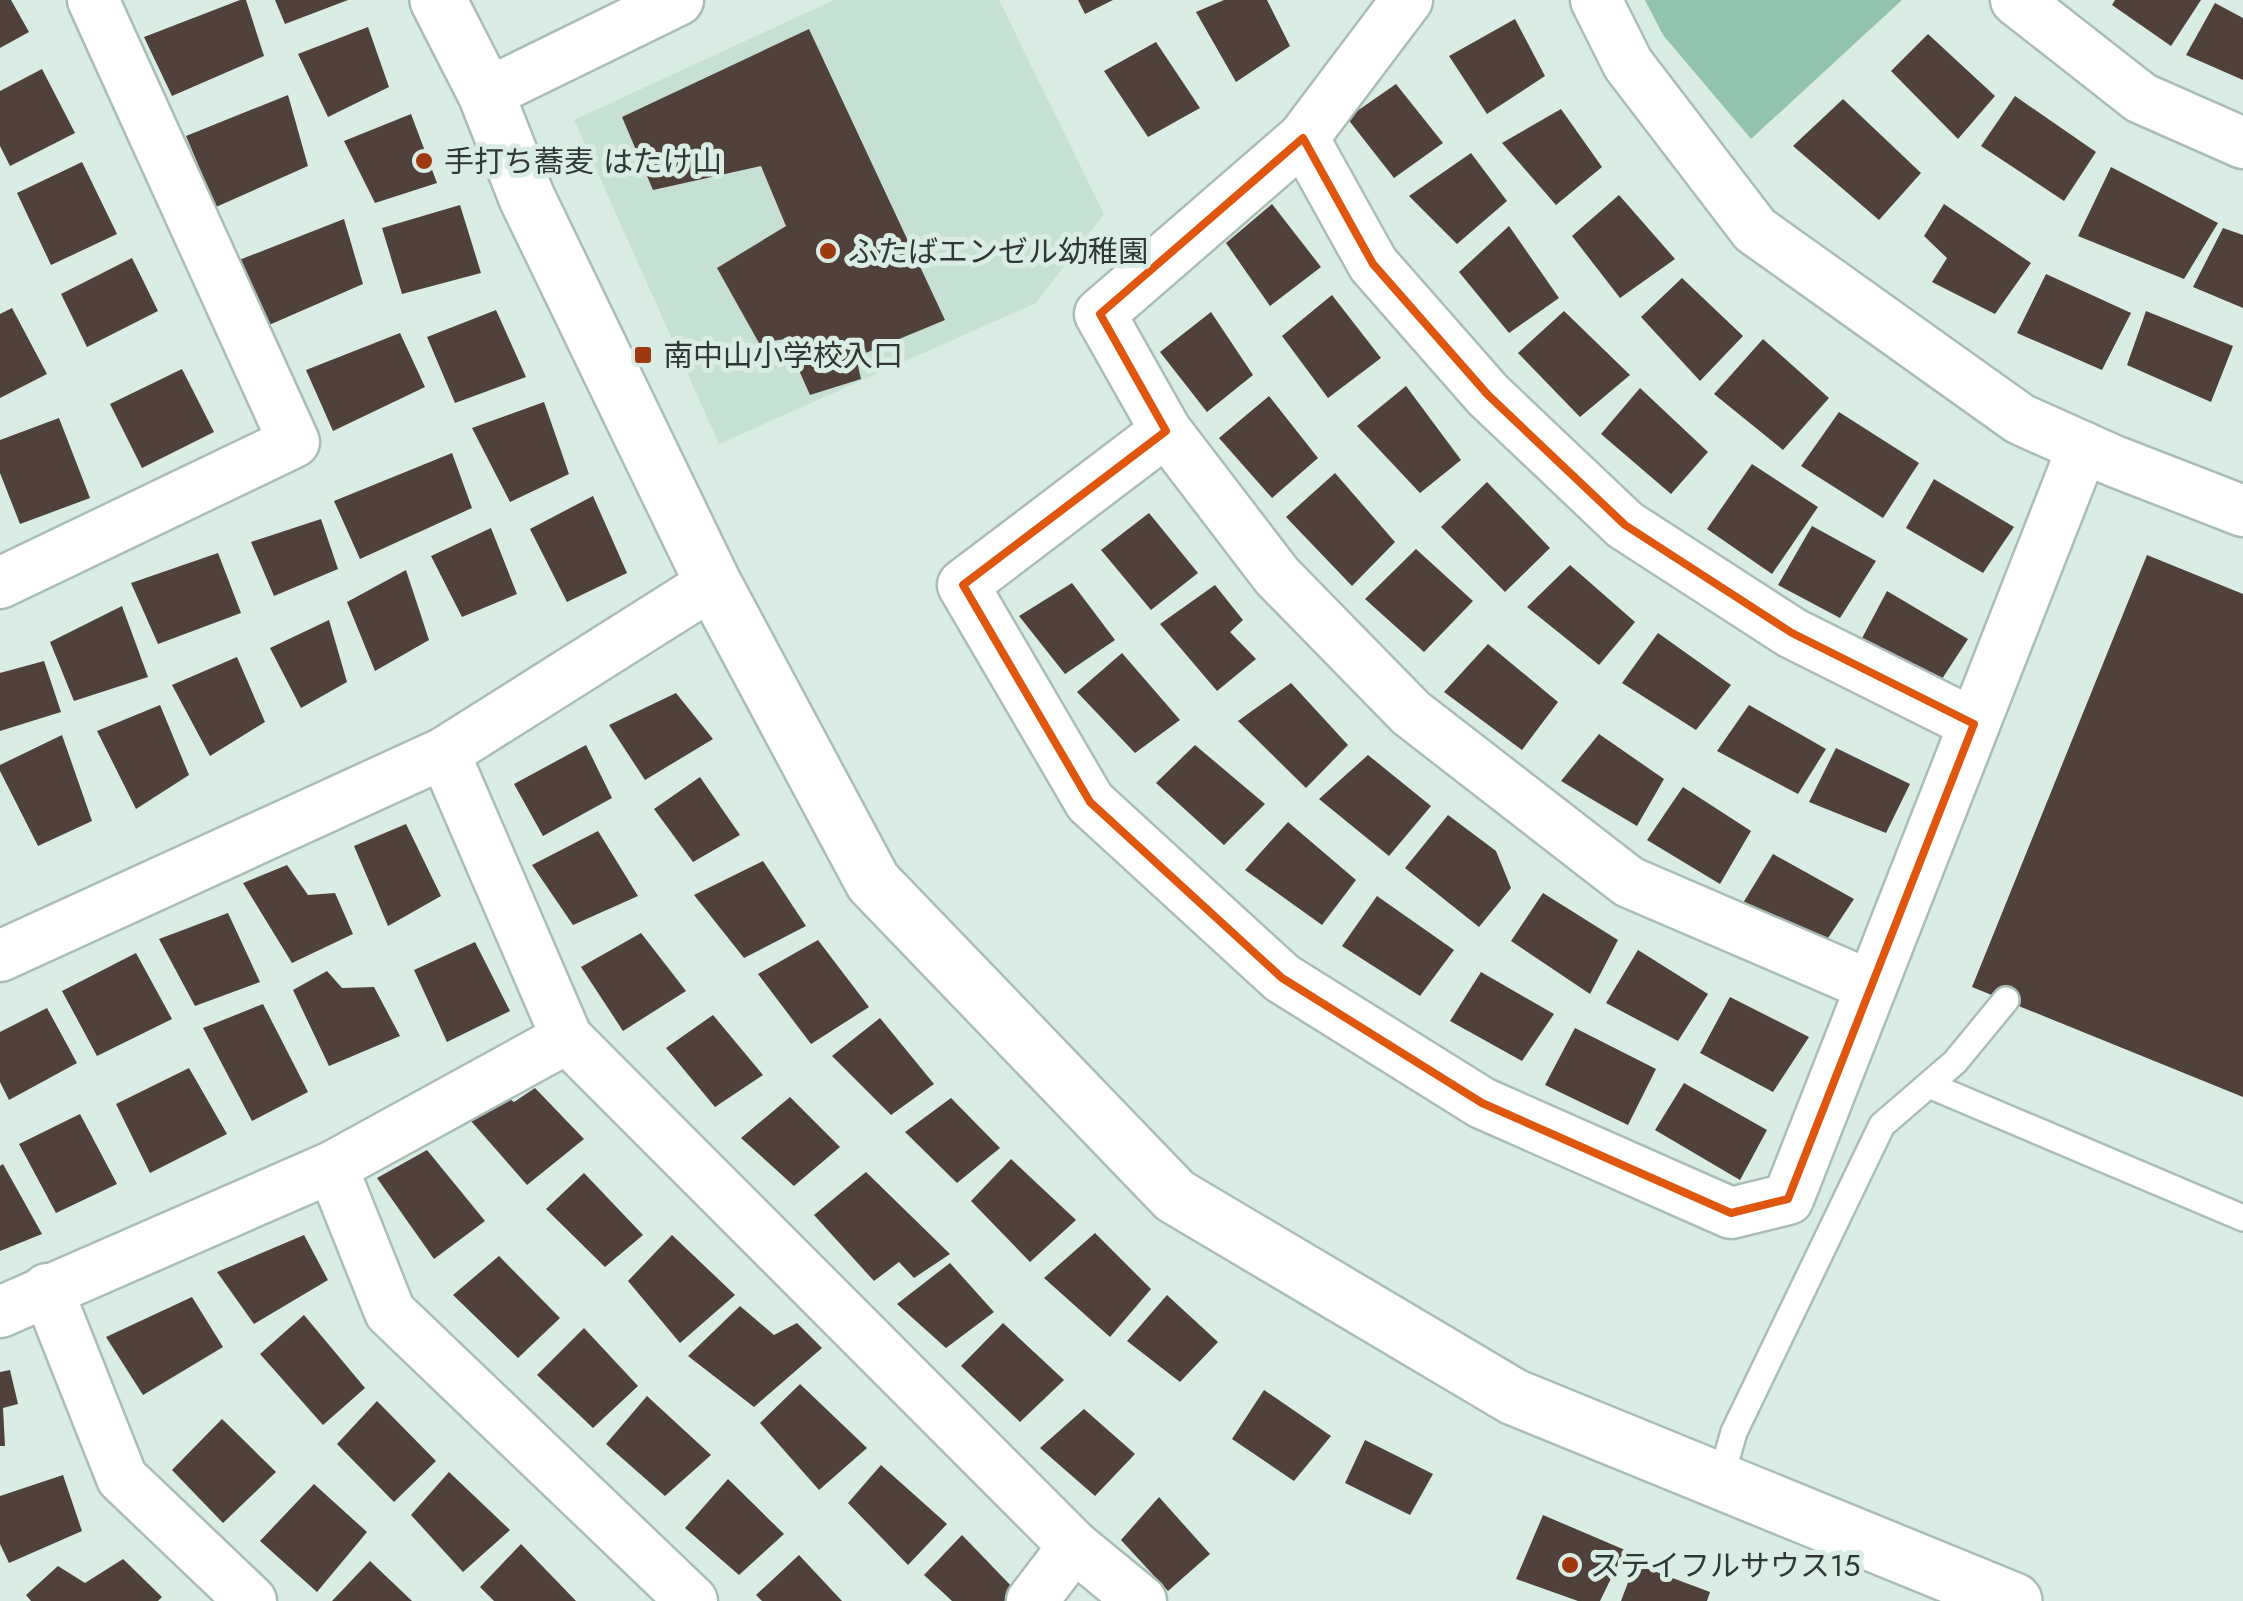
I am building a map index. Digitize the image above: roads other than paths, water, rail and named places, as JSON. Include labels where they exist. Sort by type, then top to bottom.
[{"type":"street","points":[[5,569],[294,442],[93,0]]},
{"type":"street","points":[[438,0],[486,94],[527,198],[714,583],[872,882],[1174,1196],[1514,1397],[2014,1601]]},
{"type":"street","points":[[486,94],[678,0]]},
{"type":"street","points":[[1407,0],[1303,138],[1100,314],[1166,431],[1276,576],[1411,713],[1629,882],[1871,986]]},
{"type":"street","points":[[1596,0],[1628,64],[1755,230],[2020,419],[2243,511]]},
{"type":"street","points":[[2016,0],[2142,98],[2243,143]]},
{"type":"street","points":[[1303,138],[1373,264],[1488,395],[1625,525],[1792,633],[1974,724]]},
{"type":"street","points":[[1166,431],[963,584],[1090,802],[1282,978],[1482,1103],[1732,1212],[1788,1199],[2082,447]]},
{"type":"street","points":[[0,956],[444,753],[714,583]]},
{"type":"street","points":[[444,753],[567,1038],[1074,1546],[1141,1601]]},
{"type":"street","points":[[0,1312],[332,1167],[567,1038]]},
{"type":"street","points":[[332,1167],[390,1312],[692,1601]]},
{"type":"street","points":[[47,1289],[122,1478],[251,1601]]},
{"type":"street","points":[[1032,1601],[1074,1546]]},
{"type":"lane","points":[[1720,1482],[1734,1432],[1882,1126],[1955,1062],[2006,1000]]},
{"type":"lane","points":[[1928,1085],[2243,1218]]},
{"type":"place","name":"手打ち蕎麦 はたけ山","points":[[424,161]]},
{"type":"place","name":"ふたばエンゼル幼稚園","points":[[828,251]]},
{"type":"place","name":"南中山小学校入口","points":[[643,355]]},
{"type":"place","name":"ステイフルサウス15","points":[[1570,1565]]}]
